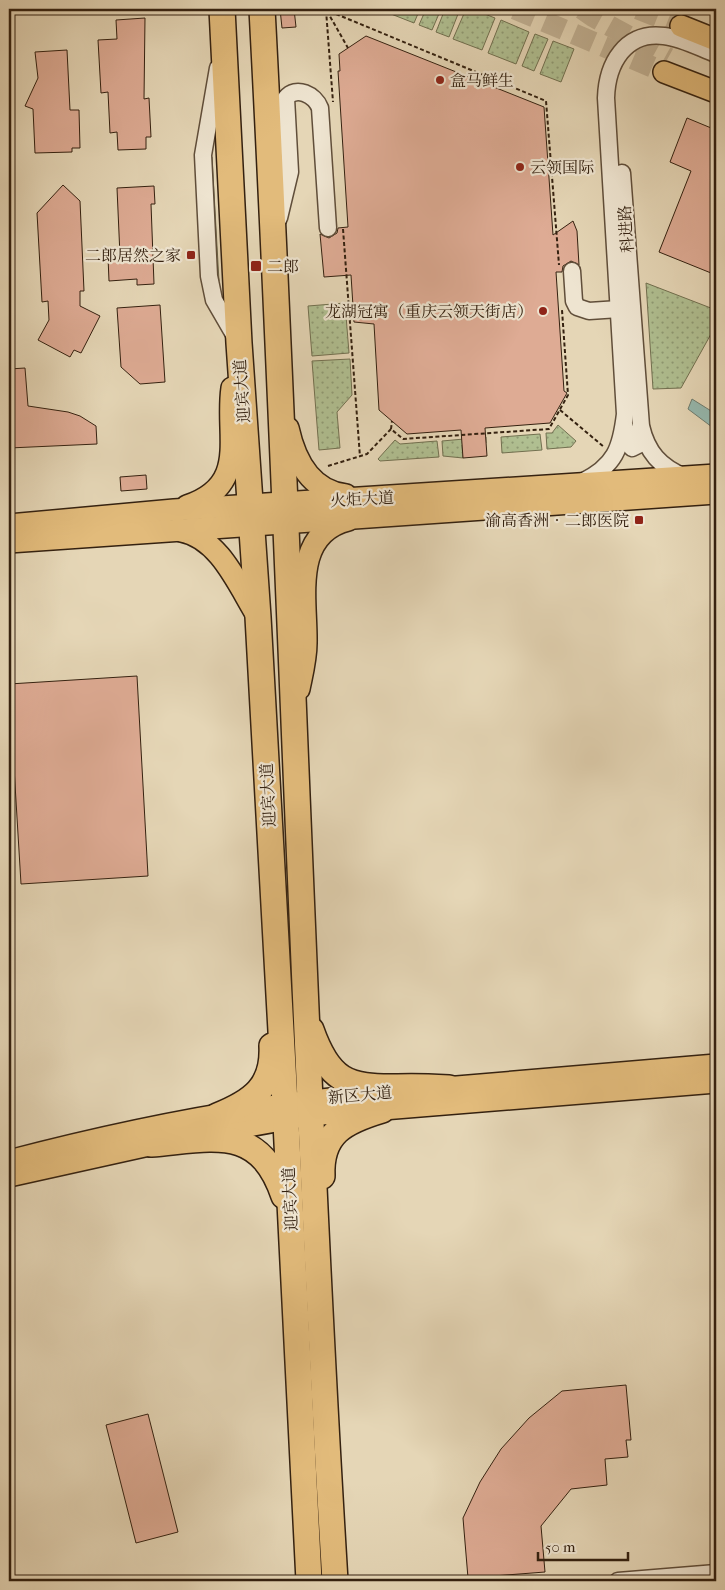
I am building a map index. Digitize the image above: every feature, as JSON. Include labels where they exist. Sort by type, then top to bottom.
[{"type":"highway","name":"迎宾大道","points":[[222,9],[238,343],[258,617],[279,990],[297,1109],[319,1317],[335,1581]]},
{"type":"highway","name":"迎宾大道","points":[[262,9],[282,398],[293,721],[306,1017],[297,1109],[291,1216],[309,1581]]},
{"type":"highway","points":[[241,374],[252,401],[261,411],[271,411],[282,398]]},
{"type":"highway","points":[[258,617],[269,613],[275,615],[277,620],[282,664],[293,721]]},
{"type":"highway","points":[[217,1116],[249,1101],[261,1088],[269,1074],[273,1061],[271,1019],[279,990]]},
{"type":"highway","points":[[306,1017],[323,1058],[332,1070],[350,1083],[372,1088],[449,1088]]},
{"type":"highway","points":[[319,1317],[326,1276],[322,1157],[329,1141],[342,1126],[361,1116],[382,1110]]},
{"type":"highway","points":[[151,1144],[221,1139],[250,1146],[265,1158],[276,1173],[291,1216]]},
{"type":"main road","points":[[681,26],[716,40]]},
{"type":"main road","points":[[716,77],[666,65],[716,92]]},
{"type":"main road","points":[[238,343],[231,396],[233,443],[230,466],[221,484],[208,496],[174,520],[214,551],[258,617]]},
{"type":"main road","points":[[282,398],[292,449],[310,478],[326,491],[372,507]]},
{"type":"main road","name":"火炬大道","points":[[372,507],[576,485],[716,475]]},
{"type":"main road","name":"火炬大道","points":[[9,525],[174,520],[372,507],[716,493]]},
{"type":"main road","points":[[293,721],[306,645],[304,581],[307,561],[316,543],[330,529],[372,507]]},
{"type":"main road","name":"火炬大道","points":[[9,542],[174,520]]},
{"type":"main road","name":"新区大道","points":[[9,1161],[147,1129],[217,1116],[297,1109],[449,1088],[716,1065]]},
{"type":"main road","name":"新区大道","points":[[9,1176],[297,1109],[382,1110],[716,1082]]},
{"type":"street","points":[[641,426],[640,444],[636,448],[630,447],[626,438],[624,414],[606,98],[610,70],[614,61],[628,45],[646,37],[675,38],[716,54]]},
{"type":"street","name":"科进路","points":[[685,477],[660,463],[646,442],[641,426],[617,85],[627,59],[634,52],[648,46],[672,46],[716,64]]},
{"type":"street","points":[[274,239],[289,177],[285,101],[287,96],[292,93],[310,94],[320,108],[335,228]]},
{"type":"street","points":[[565,269],[577,306],[589,311],[618,309]]},
{"type":"street","points":[[576,485],[595,476],[610,462],[620,442],[624,414]]},
{"type":"street","points":[[618,1581],[716,1573]]},
{"type":"path","points":[[130,14],[136,9]]},
{"type":"path","points":[[325,9],[348,48]]},
{"type":"path","points":[[325,9],[334,109]]},
{"type":"path","points":[[325,9],[546,101],[565,269]]},
{"type":"path","points":[[335,228],[360,458]]},
{"type":"path","points":[[391,429],[403,439],[549,429],[568,395],[562,307]]},
{"type":"path","points":[[560,410],[607,450]]},
{"type":"path","points":[[328,466],[360,458],[367,454],[391,429],[392,421]]},
{"type":"green space","points":[[387,9],[420,9],[414,23],[386,12]]},
{"type":"green space","points":[[426,9],[441,9],[432,30],[419,25]]},
{"type":"green space","points":[[445,9],[460,9],[449,37],[436,32]]},
{"type":"green space","points":[[466,9],[472,9],[495,18],[482,50],[453,39]]},
{"type":"green space","points":[[501,20],[529,32],[516,64],[488,53]]},
{"type":"green space","points":[[535,34],[548,39],[534,71],[522,66]]},
{"type":"green space","points":[[553,41],[574,49],[561,82],[540,74]]},
{"type":"green space","points":[[208,157],[212,157],[219,281],[215,281]]},
{"type":"green space","points":[[646,283],[716,310],[716,325],[681,388],[653,389]]},
{"type":"green space","points":[[345,303],[349,353],[312,356],[308,306]]},
{"type":"green space","points":[[350,359],[352,395],[337,412],[340,448],[319,450],[312,361]]},
{"type":"green space","points":[[558,425],[576,441],[571,447],[547,449],[546,433],[552,433]]},
{"type":"green space","points":[[540,434],[542,450],[502,453],[501,437]]},
{"type":"green space","points":[[486,437],[486,443],[462,445],[463,458],[443,456],[442,441]]},
{"type":"green space","points":[[395,440],[400,444],[437,441],[439,457],[380,461],[378,459]]},
{"type":"water","points":[[692,399],[716,414],[716,423],[712,427],[688,409]]},
{"type":"building","points":[[280,9],[294,9],[296,27],[282,28]]},
{"type":"building","points":[[145,18],[144,99],[149,98],[151,137],[146,137],[146,149],[118,150],[117,132],[110,133],[108,92],[101,93],[98,40],[117,39],[116,20]]},
{"type":"building","points":[[366,36],[544,107],[553,235],[573,221],[577,231],[579,265],[571,261],[563,266],[562,272],[556,272],[564,391],[567,393],[550,423],[485,428],[487,456],[463,458],[461,430],[407,434],[379,410],[374,324],[354,322],[351,275],[324,277],[320,234],[329,238],[337,233],[338,228],[348,227],[338,71],[340,71],[339,54]]},
{"type":"building","points":[[67,50],[70,110],[79,110],[80,148],[72,148],[72,152],[35,153],[33,109],[25,106],[38,78],[35,52]]},
{"type":"building","points":[[687,118],[716,130],[716,275],[659,252],[691,171],[670,162]]},
{"type":"building","points":[[63,185],[80,201],[84,291],[80,291],[80,306],[100,316],[81,353],[74,350],[70,357],[38,340],[49,320],[48,301],[42,302],[37,213]]},
{"type":"building","points":[[154,186],[155,204],[151,204],[154,284],[137,285],[137,279],[109,281],[108,257],[120,256],[117,188]]},
{"type":"building","points":[[160,305],[165,382],[140,384],[121,367],[117,308]]},
{"type":"building","points":[[25,368],[28,406],[68,412],[80,416],[96,426],[97,444],[9,448],[9,369]]},
{"type":"building","points":[[146,475],[147,489],[121,491],[120,477]]},
{"type":"building","points":[[137,676],[148,876],[21,884],[9,684]]},
{"type":"building","points":[[626,1385],[631,1440],[626,1440],[628,1457],[605,1459],[607,1485],[571,1489],[541,1526],[545,1572],[468,1578],[463,1518],[480,1482],[501,1449],[529,1418],[562,1391]]},
{"type":"building","points":[[148,1414],[178,1532],[136,1543],[106,1425]]},
{"type":"tunnel","points":[[515,9],[664,72]]},
{"type":"tunnel","points":[[582,9],[668,58]]},
{"type":"tunnel","points":[[638,9],[681,26]]},
{"type":"place","name":"盒马鲜生","points":[[440,80]]},
{"type":"place","name":"云领国际","points":[[520,167]]},
{"type":"place","name":"二郎居然之家","points":[[191,255]]},
{"type":"place","name":"二郎","points":[[256,266]]},
{"type":"place","name":"龙湖冠寓（重庆云领天街店）","points":[[543,311]]},
{"type":"place","name":"渝高香洲‧二郎医院","points":[[639,520]]}]
